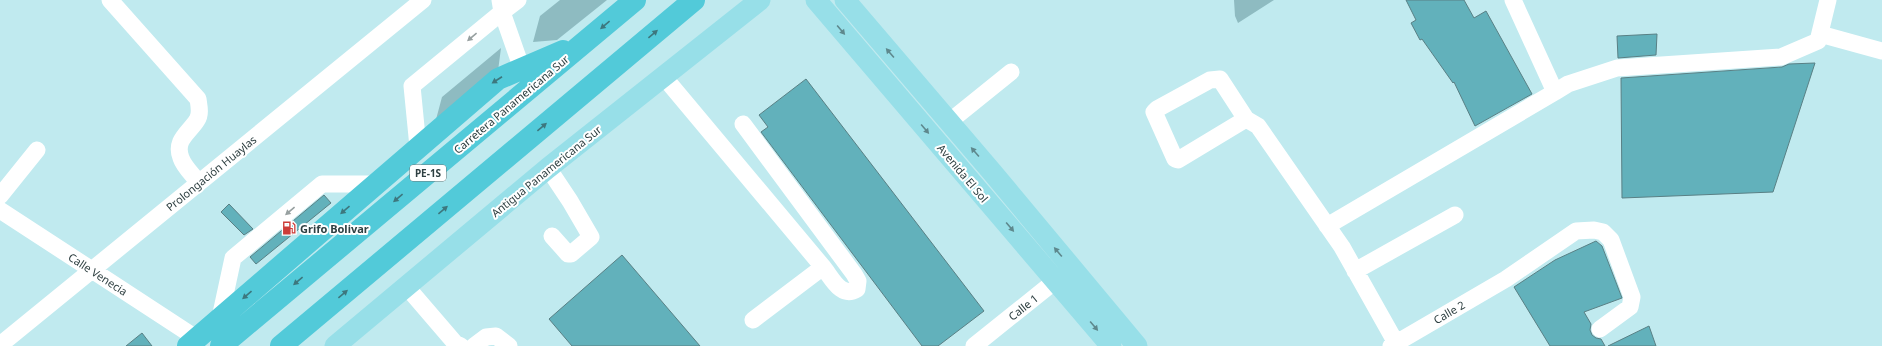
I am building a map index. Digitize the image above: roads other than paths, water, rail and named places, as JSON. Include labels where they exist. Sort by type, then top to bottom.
[{"type":"highway","name":"Carretera Panamericana Sur","points":[[221,346],[635,0]]},
{"type":"highway","points":[[281,346],[694,0]]},
{"type":"highway","points":[[192,342],[498,79],[584,42]]},
{"type":"main road","name":"Antigua Panamericana Sur","points":[[335,346],[548,168],[760,0]]},
{"type":"main road","name":"Avenida El Sol","points":[[816,0],[1111,346]]},
{"type":"main road","name":"Avenida El Sol","points":[[845,0],[1137,346]]},
{"type":"street","points":[[110,0],[198,99],[200,108],[197,120],[184,135],[179,144],[180,157],[200,183]]},
{"type":"street","name":"Prolongación Huaylas","points":[[0,345],[423,0]]},
{"type":"street","points":[[418,147],[412,86],[501,6],[518,0]]},
{"type":"street","points":[[1513,0],[1554,92]]},
{"type":"street","points":[[1327,226],[1568,84],[1617,68],[1781,57],[1818,41],[1828,0]]},
{"type":"street","points":[[501,6],[522,69]]},
{"type":"street","points":[[1820,34],[1882,51]]},
{"type":"street","points":[[949,122],[1011,72]]},
{"type":"street","points":[[664,77],[840,289],[845,292],[851,292],[857,289],[858,282],[854,274],[743,124]]},
{"type":"street","points":[[1246,119],[1178,160],[1175,159],[1154,112],[1156,109],[1210,80],[1220,79],[1246,119],[1258,126],[1327,226],[1355,271],[1394,345]]},
{"type":"street","points":[[0,196],[37,150]]},
{"type":"street","points":[[548,168],[570,201],[591,238],[572,254],[568,254],[552,236]]},
{"type":"street","points":[[220,318],[233,258],[322,184],[376,184]]},
{"type":"street","name":"Calle Venecia","points":[[0,210],[92,270],[192,342]]},
{"type":"street","points":[[1355,271],[1456,215]]},
{"type":"street","name":"Calle 2","points":[[1394,345],[1506,279],[1576,231],[1594,230],[1603,232],[1610,240],[1632,297],[1630,307],[1600,329]]},
{"type":"street","points":[[753,320],[823,267]]},
{"type":"street","name":"Calle 1","points":[[974,346],[1072,268]]},
{"type":"street","points":[[406,286],[455,343],[461,346]]},
{"type":"street","points":[[474,346],[486,338],[496,336],[509,346]]},
{"type":"place","name":"Grifo Bolivar","points":[[289,228]]}]
